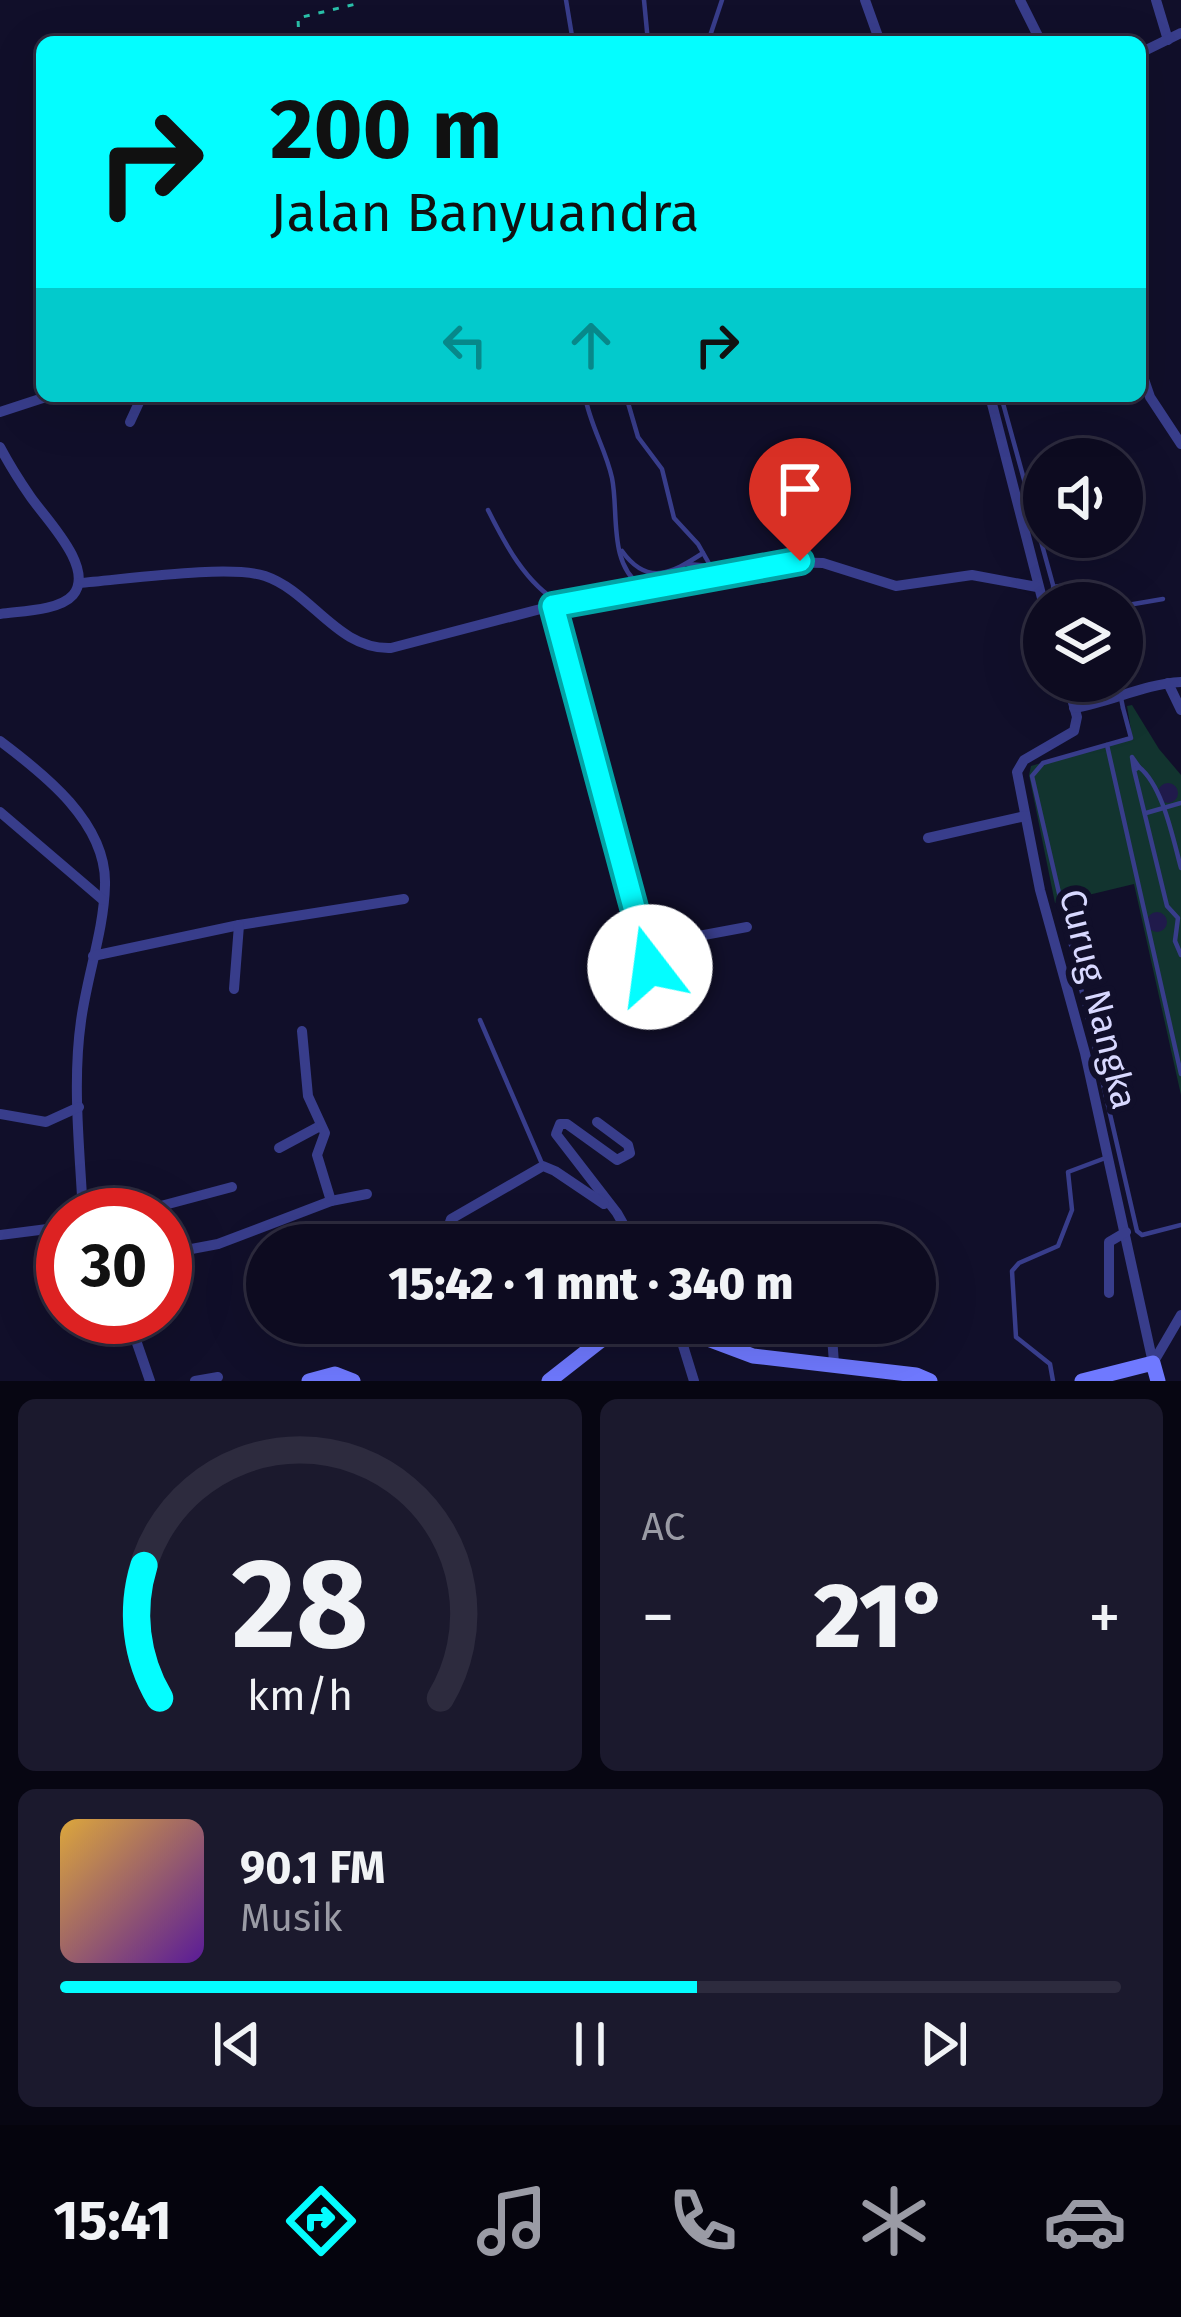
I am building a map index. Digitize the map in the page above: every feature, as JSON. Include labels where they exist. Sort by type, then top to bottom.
[{"type":"main road","points":[[549,1381],[596,1344]]},
{"type":"main road","points":[[723,1344],[753,1356],[834,1363],[930,1381]]},
{"type":"main road","points":[[1082,1381],[1153,1363],[1158,1381]]},
{"type":"main road","points":[[308,1381],[335,1374],[353,1381]]},
{"type":"street","points":[[865,0],[878,36]]},
{"type":"street","points":[[1019,0],[1038,36]]},
{"type":"street","points":[[1156,0],[1168,40]]},
{"type":"street","points":[[1146,50],[1181,33]]},
{"type":"street","points":[[1146,385],[1181,444]]},
{"type":"street","points":[[0,412],[36,400]]},
{"type":"street","points":[[130,422],[139,402]]},
{"type":"street","points":[[991,402],[1036,582]]},
{"type":"street","points":[[0,447],[67,546],[79,584],[64,602],[0,614]]},
{"type":"street","points":[[79,584],[261,574],[370,649],[391,648],[713,570],[812,561],[896,586],[972,575],[1023,584]]},
{"type":"street","points":[[558,605],[650,967],[635,1014]]},
{"type":"street","points":[[1073,702],[1075,708],[1175,682],[1181,710]]},
{"type":"street","name":"Curug Nangka","points":[[1075,708],[1072,734],[1017,766],[1153,1363]]},
{"type":"street","points":[[0,740],[33,766],[90,830],[101,854],[103,900],[81,1021],[82,1188]]},
{"type":"street","points":[[0,812],[103,900]]},
{"type":"street","points":[[928,838],[1025,816]]},
{"type":"street","points":[[93,956],[239,925],[404,899]]},
{"type":"street","points":[[234,989],[239,925]]},
{"type":"street","points":[[645,946],[747,927]]},
{"type":"street","points":[[302,1031],[305,1084],[325,1136],[317,1158],[331,1201]]},
{"type":"street","points":[[0,1114],[46,1122],[79,1107]]},
{"type":"street","points":[[597,1122],[628,1145],[628,1155],[617,1160],[567,1124],[560,1124],[555,1132],[623,1224]]},
{"type":"street","points":[[279,1148],[320,1126]]},
{"type":"street","points":[[449,1224],[542,1166],[617,1213]]},
{"type":"street","points":[[192,1198],[232,1187]]},
{"type":"street","points":[[192,1249],[218,1244],[331,1201],[367,1194]]},
{"type":"street","points":[[0,1235],[36,1230]]},
{"type":"street","points":[[1109,1293],[1109,1242],[1126,1232]]},
{"type":"street","points":[[1153,1363],[1181,1315]]},
{"type":"street","points":[[137,1344],[150,1381]]},
{"type":"street","points":[[682,1344],[694,1381]]},
{"type":"street","points":[[833,1344],[834,1363]]},
{"type":"street","points":[[196,1381],[218,1377]]},
{"type":"lane","points":[[566,0],[572,36]]},
{"type":"lane","points":[[644,0],[647,36]]},
{"type":"lane","points":[[710,36],[722,0]]},
{"type":"lane","points":[[587,402],[611,477],[617,545],[630,579],[645,589]]},
{"type":"lane","points":[[628,402],[638,437],[662,469],[674,518],[713,570]]},
{"type":"lane","points":[[1002,402],[1052,582]]},
{"type":"lane","points":[[488,510],[503,540],[558,605]]},
{"type":"lane","points":[[617,545],[635,570],[643,573],[687,564],[703,553]]},
{"type":"lane","points":[[687,564],[713,570]]},
{"type":"lane","points":[[1143,602],[1163,599]]},
{"type":"lane","points":[[1122,702],[1133,735],[1043,763],[1032,776],[1137,1232],[1142,1235],[1181,1225]]},
{"type":"lane","points":[[1126,739],[1167,906],[1178,918],[1175,941],[1181,955]]},
{"type":"lane","points":[[1107,745],[1181,1073]]},
{"type":"lane","points":[[1136,769],[1147,773],[1165,809],[1181,868]]},
{"type":"lane","points":[[1145,814],[1181,803]]},
{"type":"lane","points":[[480,1020],[542,1166]]},
{"type":"lane","points":[[1053,1381],[1050,1364],[1016,1337],[1012,1270],[1058,1246],[1072,1210],[1068,1172],[1108,1157]]},
{"type":"path","points":[[299,36],[298,18],[356,4]]},
{"type":"green space","points":[[1132,705],[1181,775],[1181,1095],[1134,884],[1055,903],[1029,775],[1031,766],[1132,736],[1127,706]]},
{"type":"building","points":[[1168,783],[1178,793],[1168,803],[1158,793]]},
{"type":"building","points":[[1157,912],[1167,922],[1157,932],[1147,922]]},
{"type":"route","points":[[650,967],[553,606],[800,561]]}]
